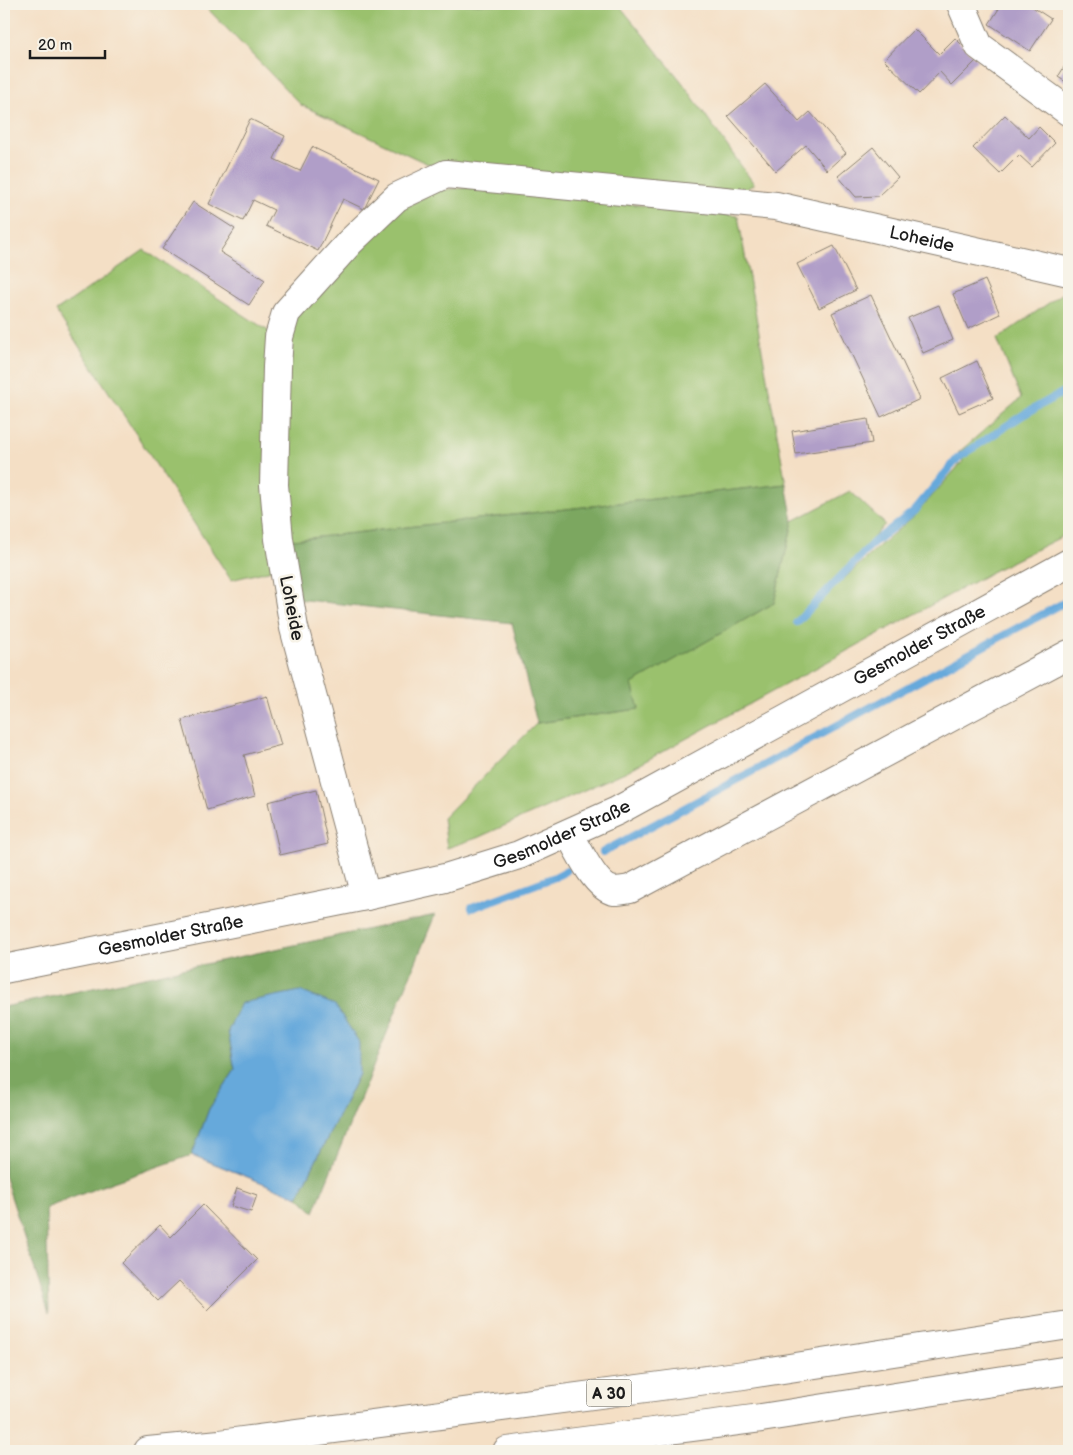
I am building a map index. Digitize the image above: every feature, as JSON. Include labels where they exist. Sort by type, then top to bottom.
[{"type":"main road","points":[[961,4],[979,46],[1069,112]]},
{"type":"main road","name":"Loheide","points":[[366,896],[294,628],[279,539],[274,485],[277,367],[279,337],[286,313],[350,242],[397,197],[446,174],[776,206],[1069,272]]},
{"type":"main road","name":"Gesmolder Straße","points":[[4,969],[366,896],[445,878],[519,855],[617,811],[1069,563]]},
{"type":"main road","points":[[569,833],[588,868],[605,885],[614,891],[630,889],[1069,654]]},
{"type":"main road","name":"A 30","points":[[148,1451],[220,1444],[737,1376],[1069,1325]]},
{"type":"main road","points":[[507,1451],[761,1418],[1069,1370]]},
{"type":"green space","points":[[203,4],[618,4],[682,82],[754,184],[734,197],[428,164],[301,105]]},
{"type":"green space","points":[[476,187],[738,216],[786,484],[284,541],[285,344],[303,299],[402,208],[439,190]]},
{"type":"green space","points":[[144,250],[273,334],[272,570],[231,580],[56,311]]},
{"type":"green space","points":[[1066,291],[1069,292],[1069,533],[1001,567],[627,771],[477,838],[447,848],[443,818],[537,723],[639,709],[631,684],[774,603],[793,521],[850,491],[885,524],[819,602],[916,514],[963,461],[958,453],[1021,398],[997,339]]},
{"type":"green space","points":[[786,484],[793,521],[774,603],[632,684],[639,709],[537,723],[512,623],[296,599],[284,541]]},
{"type":"green space","points":[[435,915],[314,1212],[298,1197],[359,1074],[228,1031],[235,1070],[209,1109],[192,1155],[110,1183],[46,1208],[49,1313],[4,1175],[4,1007]]},
{"type":"water","points":[[300,991],[335,1005],[359,1042],[359,1074],[298,1197],[192,1155],[209,1109],[235,1070],[228,1031],[241,1003]]},
{"type":"building","points":[[1002,4],[1028,4],[1051,19],[1030,51],[989,24]]},
{"type":"building","points":[[914,29],[939,54],[955,38],[977,60],[952,85],[940,72],[919,94],[884,60]]},
{"type":"building","points":[[1069,59],[1069,84],[1058,77]]},
{"type":"building","points":[[765,84],[799,122],[810,112],[846,153],[827,170],[806,145],[776,171],[728,116]]},
{"type":"building","points":[[1005,115],[1029,138],[1039,127],[1055,143],[1032,167],[1019,155],[1000,174],[973,148]]},
{"type":"building","points":[[250,119],[285,136],[274,159],[300,171],[312,147],[379,179],[364,209],[343,199],[318,251],[266,226],[274,210],[253,200],[243,221],[209,204]]},
{"type":"building","points":[[873,147],[898,177],[878,196],[856,197],[838,176]]},
{"type":"building","points":[[193,202],[235,229],[220,252],[265,280],[249,305],[162,249]]},
{"type":"building","points":[[834,246],[856,290],[819,308],[797,264]]},
{"type":"building","points":[[985,280],[1000,314],[968,329],[953,294]]},
{"type":"building","points":[[871,295],[920,399],[881,417],[832,313]]},
{"type":"building","points":[[939,305],[953,340],[923,353],[908,318]]},
{"type":"building","points":[[977,361],[993,398],[959,413],[942,378]]},
{"type":"building","points":[[868,419],[872,443],[796,454],[792,431]]},
{"type":"building","points":[[267,696],[281,745],[244,755],[255,796],[207,810],[182,720]]},
{"type":"building","points":[[316,790],[328,844],[280,855],[268,802]]},
{"type":"building","points":[[237,1188],[257,1195],[251,1212],[231,1206]]},
{"type":"building","points":[[203,1205],[257,1260],[207,1310],[179,1281],[158,1301],[121,1263],[160,1225],[171,1237]]},
{"type":"waterway","points":[[797,622],[874,542],[914,511],[958,458],[1023,415],[1069,389]]},
{"type":"waterway","points":[[603,852],[1069,600]]},
{"type":"waterway","points":[[472,908],[555,877],[566,871]]}]
